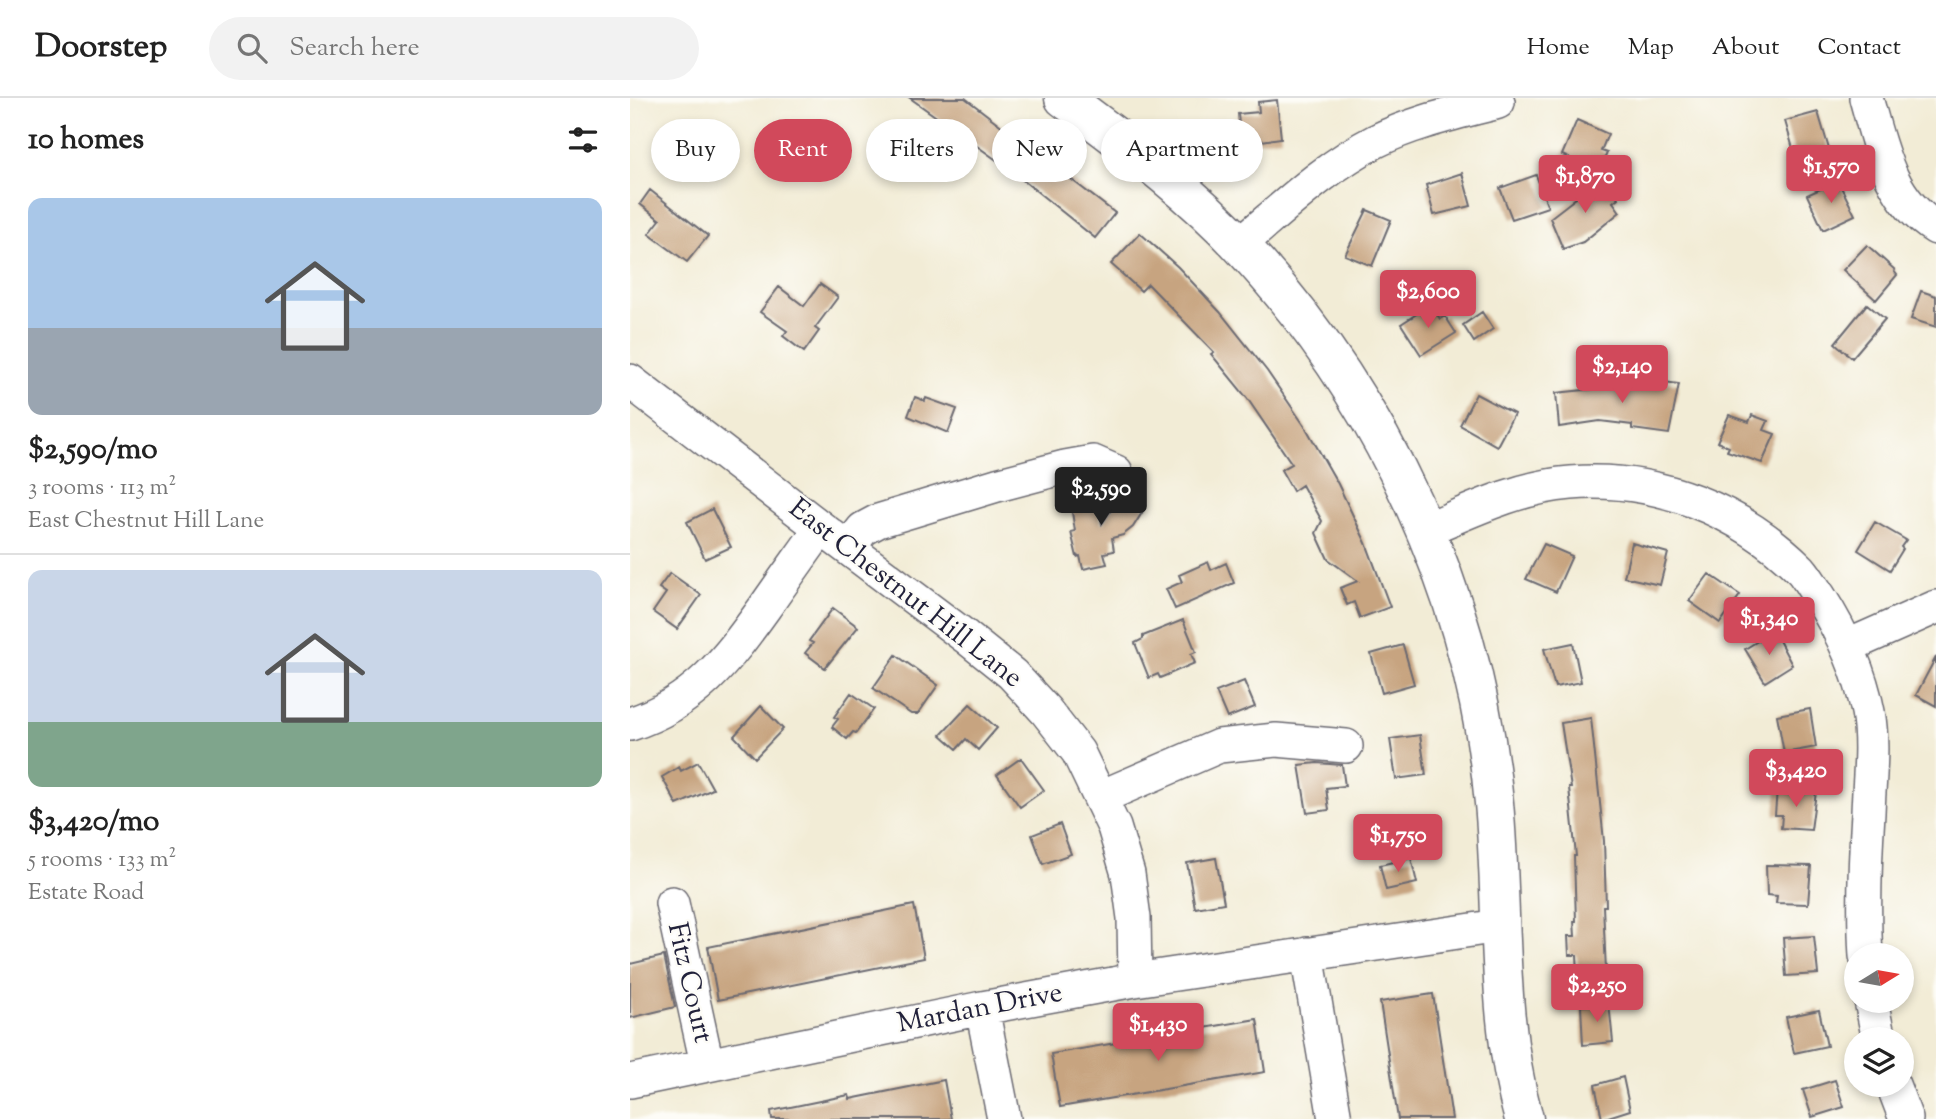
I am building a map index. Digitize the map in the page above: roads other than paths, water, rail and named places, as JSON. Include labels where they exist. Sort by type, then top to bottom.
[{"type":"main road","points":[[1064,98],[1192,199],[1240,244],[1286,298],[1362,406],[1425,530],[1449,593],[1473,672],[1486,743],[1494,804],[1503,997],[1524,1119]]},
{"type":"street","points":[[1866,98],[1886,167],[1895,187],[1910,207],[1936,228]]},
{"type":"street","points":[[1240,244],[1340,162],[1376,141],[1426,121],[1498,102]]},
{"type":"street","name":"East Chestnut Hill Lane","points":[[630,381],[983,650],[1030,691],[1078,752],[1114,827],[1128,874],[1134,918],[1135,980]]},
{"type":"street","points":[[848,548],[863,529],[878,521],[997,485],[1093,462],[1116,472]]},
{"type":"street","points":[[1425,530],[1494,500],[1533,488],[1570,482],[1611,482],[1661,490],[1692,499],[1731,517],[1802,572],[1848,646],[1869,715],[1871,760],[1865,943]]},
{"type":"street","points":[[630,724],[654,716],[691,692],[728,658],[821,528]]},
{"type":"street","points":[[1848,646],[1936,607]]},
{"type":"street","points":[[1101,797],[1219,746],[1276,740],[1346,746]]},
{"type":"street","name":"Fitz Court","points":[[672,903],[707,1064]]},
{"type":"street","name":"Mardan Drive","points":[[630,1081],[982,1008],[1135,980],[1499,926]]},
{"type":"street","points":[[1307,954],[1335,1119]]},
{"type":"street","points":[[982,1008],[1004,1119]]},
{"type":"street","points":[[1898,1097],[1906,1119]]}]
